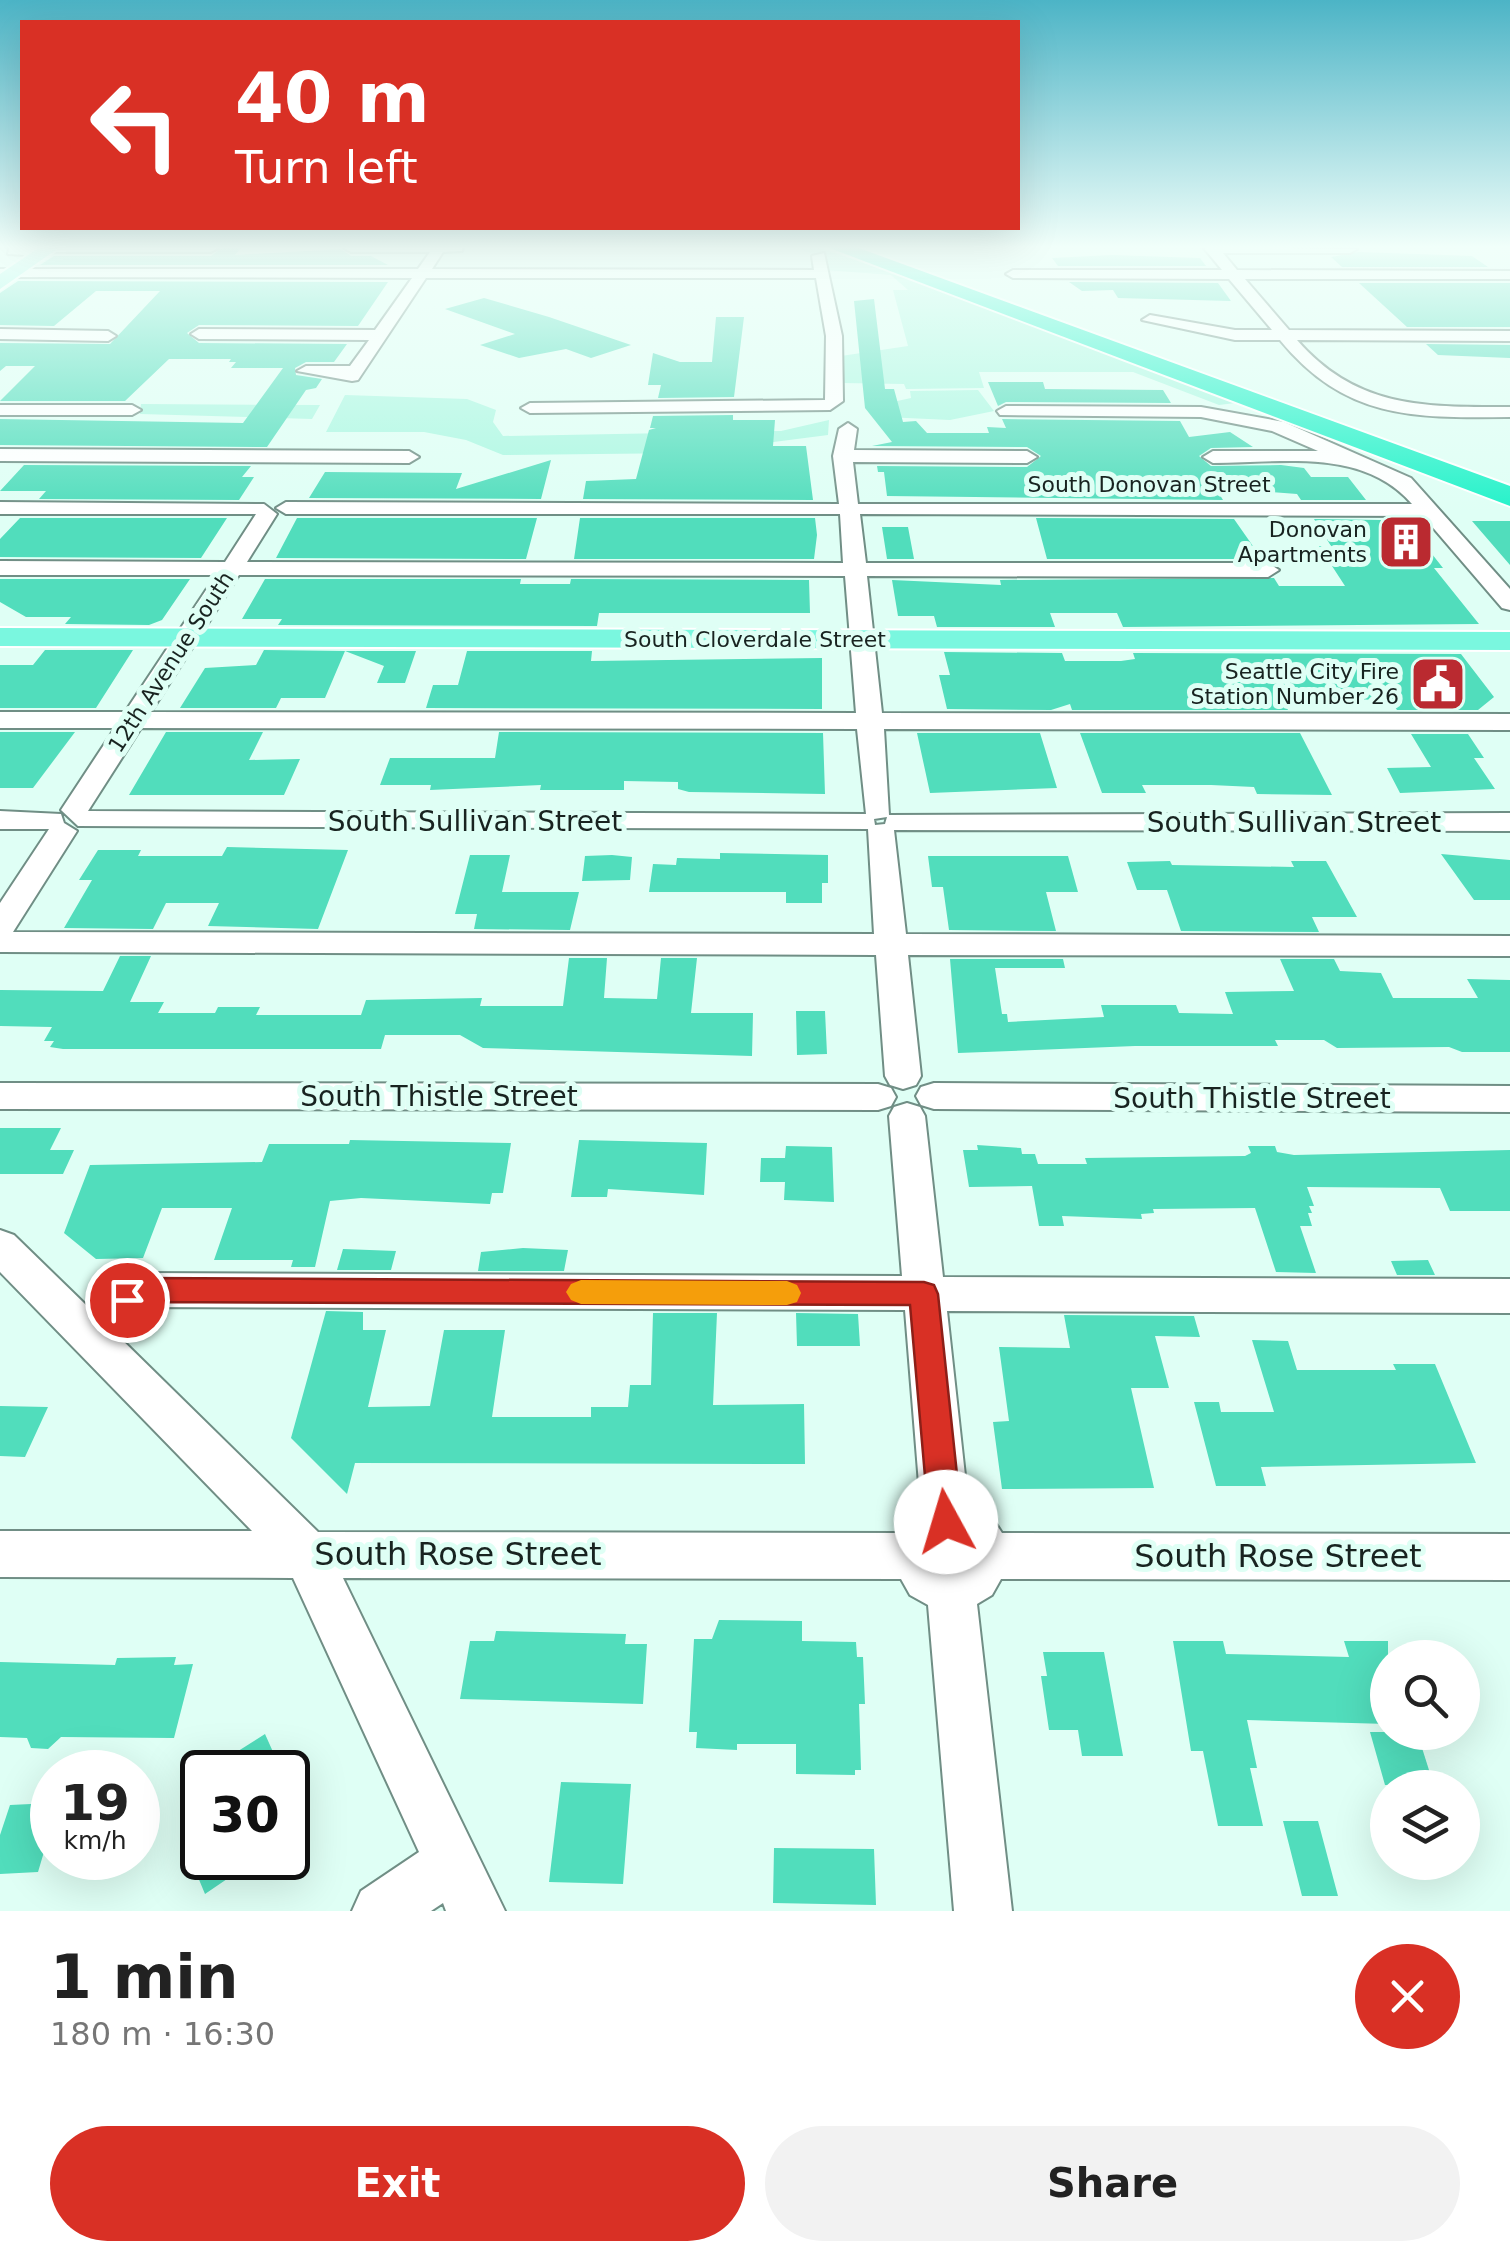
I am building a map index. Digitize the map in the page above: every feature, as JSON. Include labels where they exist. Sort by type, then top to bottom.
[{"type":"highway","points":[[1065,336],[1510,496]]},
{"type":"highway","points":[[1146,336],[1417,434]]},
{"type":"main road","name":"South Cloverdale Street","points":[[0,638],[1510,640]]},
{"type":"street","points":[[306,371],[353,373],[377,336]]},
{"type":"street","points":[[530,408],[830,404],[834,401],[834,336]]},
{"type":"street","points":[[1285,336],[1320,376],[1377,400],[1428,410],[1510,412]]},
{"type":"street","points":[[0,410],[132,410]]},
{"type":"street","points":[[1006,410],[1176,411],[1276,426],[1392,474],[1432,510],[1510,603]]},
{"type":"street","points":[[848,429],[843,456],[983,1911]]},
{"type":"street","points":[[0,456],[284,485],[409,456]]},
{"type":"street","points":[[843,456],[1027,457]]},
{"type":"street","points":[[1213,457],[1352,457]]},
{"type":"street","name":"South Donovan Street","points":[[0,508],[284,485],[850,509],[1298,515],[1432,510]]},
{"type":"street","name":"12th Avenue South","points":[[0,928],[284,485]]},
{"type":"street","points":[[0,568],[1268,570]]},
{"type":"street","points":[[1454,571],[1510,571]]},
{"type":"street","points":[[0,720],[1510,722]]},
{"type":"street","name":"South Sullivan Street","points":[[0,820],[1510,822]]},
{"type":"street","points":[[0,942],[1510,946]]},
{"type":"street","name":"South Thistle Street","points":[[0,1096],[1510,1099]]},
{"type":"street","points":[[0,1246],[306,1553],[464,1887],[381,1911]]},
{"type":"street","points":[[82,1331],[141,1290],[1510,1296]]},
{"type":"street","name":"South Rose Street","points":[[0,1554],[1510,1557]]},
{"type":"green space","points":[[905,336],[1060,336],[1235,403],[1219,405],[1133,372],[979,372],[984,388],[906,389],[904,384],[842,383],[841,356],[908,346]]},
{"type":"green space","points":[[978,390],[994,411],[950,420],[885,417],[879,405],[911,398],[910,391]]},
{"type":"green space","points":[[345,395],[467,399],[496,410],[493,422],[503,436],[781,431],[829,420],[828,435],[688,453],[503,455],[466,440],[424,432],[326,432]]},
{"type":"green space","points":[[141,404],[320,405],[312,419],[140,414]]},
{"type":"building","points":[[117,336],[191,336],[199,343],[347,344],[334,362],[306,362],[295,368],[296,375],[322,379],[316,388],[306,390],[267,447],[0,445],[0,419],[243,423],[283,368],[231,368],[236,362],[229,362],[231,359],[169,359],[125,401],[0,401],[35,366],[6,366],[0,371],[0,343],[110,344]]},
{"type":"building","points":[[508,336],[605,336],[631,345],[591,358],[566,349],[519,358],[480,345]]},
{"type":"building","points":[[714,336],[742,336],[734,397],[658,398],[661,385],[648,385],[653,353],[680,362],[712,362]]},
{"type":"building","points":[[858,336],[879,336],[885,389],[894,389],[903,422],[916,421],[927,433],[989,433],[987,427],[1006,428],[1002,419],[1180,421],[1189,437],[1230,432],[1253,447],[1211,448],[1199,456],[1211,466],[1281,465],[1304,468],[1311,477],[1348,477],[1366,500],[1301,500],[1297,494],[1271,492],[1218,492],[1223,500],[887,496],[884,472],[878,472],[877,466],[1027,467],[1041,456],[1027,447],[872,446],[892,442],[865,408]]},
{"type":"building","points":[[1426,344],[1510,345],[1510,358],[1438,355]]},
{"type":"building","points":[[988,382],[1043,382],[1045,389],[1163,390],[1171,403],[1006,402],[998,406]]},
{"type":"building","points":[[733,415],[733,420],[775,420],[773,446],[806,446],[813,500],[583,499],[586,481],[636,479],[649,430],[656,428],[650,428],[653,416]]},
{"type":"building","points":[[551,460],[541,499],[309,498],[325,472],[462,473],[456,489]]},
{"type":"building","points":[[24,465],[251,466],[242,477],[254,477],[239,500],[39,499],[46,491],[0,491]]},
{"type":"building","points":[[20,518],[227,518],[201,558],[0,557],[0,539]]},
{"type":"building","points":[[297,518],[537,518],[526,559],[276,558]]},
{"type":"building","points":[[580,518],[815,518],[817,535],[814,559],[574,559]]},
{"type":"building","points":[[1036,518],[1234,519],[1262,559],[1047,559]]},
{"type":"building","points":[[1314,519],[1381,520],[1410,526],[1443,568],[1434,568],[1479,624],[1123,627],[1117,613],[1050,613],[1055,627],[937,627],[934,616],[898,616],[892,580],[1001,585],[1000,580],[1274,578],[1279,586],[1345,586],[1319,546],[1331,546]]},
{"type":"building","points":[[1472,521],[1510,521],[1510,565]]},
{"type":"building","points":[[882,527],[908,527],[914,559],[887,559]]},
{"type":"building","points":[[0,579],[190,579],[162,620],[149,625],[65,624],[71,617],[26,617],[0,602]]},
{"type":"building","points":[[265,579],[521,579],[520,584],[570,584],[571,579],[809,580],[810,613],[599,613],[597,626],[278,625],[282,619],[242,619]]},
{"type":"building","points":[[45,650],[133,650],[96,708],[0,708],[0,665],[33,665]]},
{"type":"building","points":[[264,650],[345,651],[325,698],[281,698],[276,708],[180,708],[205,668],[256,665]]},
{"type":"building","points":[[345,651],[416,651],[405,683],[377,683],[384,666]]},
{"type":"building","points":[[467,651],[592,651],[591,661],[822,658],[822,709],[426,708],[433,685],[458,685]]},
{"type":"building","points":[[944,652],[1062,653],[1065,661],[1121,661],[1135,659],[1133,653],[1461,654],[1494,697],[1478,710],[1397,710],[1391,701],[1339,698],[1282,698],[1288,710],[1072,710],[1070,704],[1051,710],[947,709],[939,675],[950,675]]},
{"type":"building","points":[[0,732],[75,732],[33,788],[0,788]]},
{"type":"building","points":[[166,732],[263,732],[249,760],[300,759],[284,795],[129,795]]},
{"type":"building","points":[[499,732],[823,733],[825,794],[689,792],[678,789],[678,782],[624,781],[624,790],[540,790],[541,785],[430,790],[431,785],[380,785],[390,758],[495,758]]},
{"type":"building","points":[[917,733],[1040,733],[1057,788],[930,793]]},
{"type":"building","points":[[1080,733],[1300,733],[1332,795],[1257,794],[1254,787],[1211,785],[1142,785],[1146,793],[1102,793]]},
{"type":"building","points":[[1411,734],[1468,734],[1484,758],[1474,758],[1495,789],[1400,793],[1387,768],[1431,767]]},
{"type":"building","points":[[227,847],[348,850],[318,929],[208,926],[219,903],[166,903],[153,929],[64,928],[92,880],[79,880],[98,850],[141,850],[138,856],[222,856]]},
{"type":"building","points":[[720,853],[828,855],[828,883],[822,883],[822,903],[786,903],[786,892],[649,892],[653,864],[676,865],[677,858],[720,859]]},
{"type":"building","points":[[1441,854],[1510,860],[1510,900],[1474,900]]},
{"type":"building","points":[[470,855],[510,855],[502,892],[579,892],[570,930],[474,929],[477,914],[455,914]]},
{"type":"building","points":[[585,856],[632,857],[630,880],[582,881]]},
{"type":"building","points":[[928,856],[1068,856],[1078,892],[1046,892],[1056,931],[949,930],[943,887],[932,887]]},
{"type":"building","points":[[1170,861],[1172,865],[1294,867],[1291,861],[1326,861],[1357,917],[1312,917],[1319,932],[1181,931],[1167,890],[1137,890],[1127,862]]},
{"type":"building","points":[[120,956],[151,956],[130,1002],[164,1002],[158,1013],[215,1013],[218,1007],[260,1007],[256,1015],[361,1015],[366,1000],[482,998],[480,1006],[563,1006],[569,958],[607,958],[604,998],[657,999],[661,958],[697,958],[691,1013],[753,1013],[752,1056],[483,1048],[460,1035],[385,1035],[381,1049],[63,1049],[50,1047],[54,1041],[44,1041],[52,1027],[0,1026],[0,990],[103,991]]},
{"type":"building","points":[[950,959],[1063,959],[1065,968],[995,968],[1002,1014],[1007,1014],[1008,1022],[1104,1017],[1101,1005],[1176,1005],[1179,1013],[1233,1014],[1225,992],[1294,991],[1280,959],[1334,959],[1340,971],[1381,973],[1393,998],[1478,998],[1467,979],[1510,980],[1510,1052],[1462,1052],[1449,1047],[1337,1048],[1324,1040],[1275,1040],[1278,1046],[1135,1046],[958,1053]]},
{"type":"building","points":[[796,1011],[825,1011],[827,1054],[797,1055]]},
{"type":"building","points":[[0,1128],[61,1128],[50,1150],[74,1150],[63,1174],[0,1174]]},
{"type":"building","points":[[350,1140],[511,1143],[503,1193],[492,1193],[490,1204],[361,1198],[330,1201],[315,1267],[291,1267],[293,1260],[214,1260],[232,1208],[162,1208],[143,1258],[96,1259],[64,1233],[90,1165],[262,1162],[269,1144],[349,1144]]},
{"type":"building","points":[[579,1140],[707,1143],[704,1195],[608,1189],[607,1197],[571,1197]]},
{"type":"building","points":[[977,1145],[1021,1148],[1022,1154],[1035,1154],[1038,1164],[1087,1164],[1085,1158],[1245,1156],[1251,1153],[1248,1146],[1275,1146],[1277,1152],[1294,1155],[1510,1150],[1510,1211],[1450,1211],[1440,1188],[1307,1187],[1314,1206],[1309,1206],[1312,1213],[1308,1213],[1312,1226],[1300,1226],[1316,1273],[1276,1272],[1255,1208],[1153,1209],[1154,1213],[1141,1214],[1142,1219],[1062,1216],[1064,1226],[1039,1226],[1032,1186],[969,1187],[963,1150],[978,1150]]},
{"type":"building","points":[[786,1146],[832,1147],[834,1202],[784,1200],[785,1182],[760,1182],[761,1158],[785,1158]]},
{"type":"building","points":[[523,1248],[568,1250],[564,1271],[478,1271],[481,1252]]},
{"type":"building","points":[[343,1249],[396,1251],[391,1270],[337,1270]]},
{"type":"building","points":[[1428,1260],[1435,1275],[1397,1275],[1391,1261]]},
{"type":"building","points":[[326,1311],[363,1312],[363,1330],[386,1330],[368,1407],[430,1406],[444,1330],[505,1330],[492,1417],[591,1417],[591,1407],[628,1407],[630,1385],[651,1385],[653,1313],[717,1313],[713,1405],[804,1404],[805,1464],[355,1463],[347,1494],[291,1438]]},
{"type":"building","points":[[796,1313],[858,1314],[860,1346],[797,1346]]},
{"type":"building","points":[[1064,1315],[1194,1316],[1200,1337],[1155,1336],[1169,1388],[1131,1388],[1154,1488],[1002,1489],[993,1422],[1009,1421],[999,1347],[1070,1348]]},
{"type":"building","points":[[1252,1340],[1288,1341],[1297,1370],[1396,1370],[1393,1364],[1435,1364],[1476,1463],[1261,1467],[1266,1486],[1216,1486],[1194,1402],[1219,1402],[1221,1412],[1274,1412]]},
{"type":"building","points":[[0,1406],[48,1407],[25,1457],[0,1456]]},
{"type":"building","points":[[719,1620],[802,1621],[802,1641],[856,1642],[857,1657],[863,1657],[865,1704],[859,1704],[861,1770],[855,1770],[855,1775],[796,1774],[796,1744],[737,1744],[737,1750],[696,1748],[697,1732],[689,1732],[694,1639],[712,1639]]},
{"type":"building","points":[[496,1631],[626,1634],[625,1644],[647,1644],[643,1704],[460,1699],[470,1641],[494,1641]]},
{"type":"building","points":[[1173,1641],[1223,1641],[1226,1654],[1349,1657],[1344,1641],[1370,1641],[1370,1723],[1247,1720],[1257,1768],[1250,1768],[1263,1826],[1218,1826],[1203,1751],[1191,1751]]},
{"type":"building","points":[[1043,1652],[1104,1652],[1123,1756],[1082,1756],[1078,1730],[1049,1730],[1041,1676],[1047,1676]]},
{"type":"building","points":[[176,1657],[174,1665],[193,1664],[174,1738],[61,1737],[48,1749],[31,1748],[27,1738],[0,1737],[0,1662],[115,1665],[117,1658]]},
{"type":"building","points":[[265,1734],[272,1750],[240,1750]]},
{"type":"building","points":[[1375,1750],[1423,1750],[1429,1770],[1381,1770]]},
{"type":"building","points":[[561,1782],[631,1784],[623,1884],[549,1882]]},
{"type":"building","points":[[30,1804],[30,1872],[0,1874],[0,1835],[10,1805]]},
{"type":"building","points":[[1283,1821],[1318,1821],[1338,1896],[1302,1896]]},
{"type":"building","points":[[774,1848],[874,1849],[876,1905],[773,1903]]},
{"type":"building","points":[[199,1880],[226,1880],[205,1894]]},
{"type":"slow traffic","points":[[581,1292],[787,1293]]},
{"type":"place","name":"Donovan Apartments","points":[[1406,542]]},
{"type":"place","name":"Seattle City Fire Station Number 26","points":[[1438,684]]},
{"type":"route","points":[[127,1300],[141,1290],[924,1294],[946,1522]]}]
